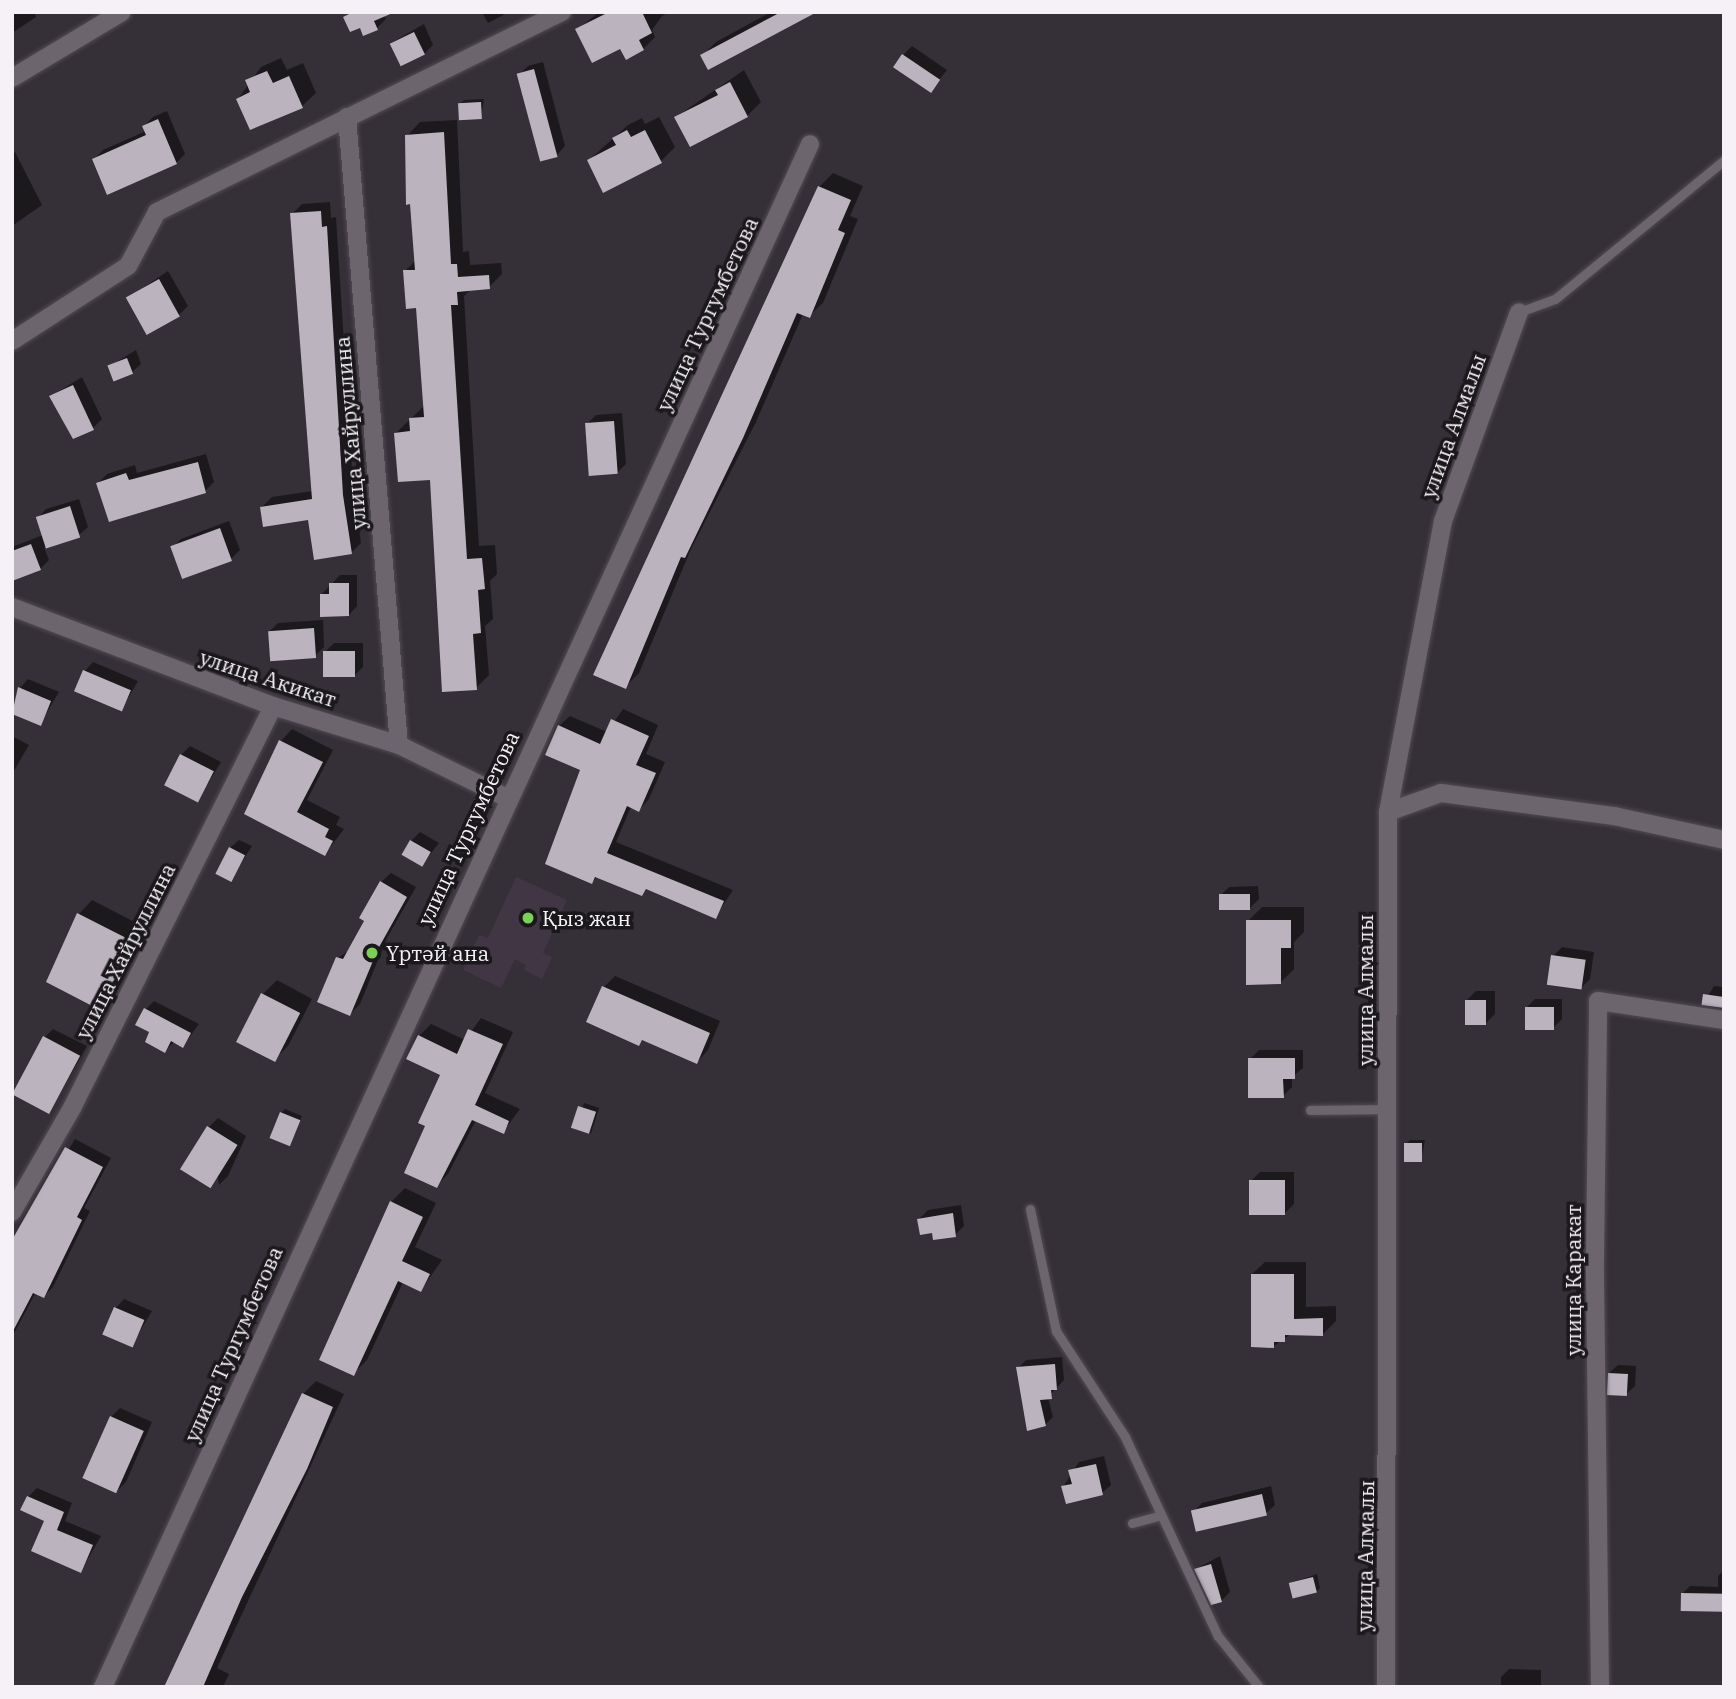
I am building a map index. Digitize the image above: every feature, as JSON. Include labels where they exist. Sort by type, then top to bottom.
[{"type":"street","points":[[12,78],[122,12]]},
{"type":"street","points":[[12,341],[128,266],[157,212],[562,12]]},
{"type":"street","name":"улица Хайруллина","points":[[347,117],[399,746]]},
{"type":"street","name":"улица Тургумбетова","points":[[103,1687],[507,798],[810,144]]},
{"type":"street","name":"улица Алмалы","points":[[1386,1687],[1388,813],[1443,521],[1519,312]]},
{"type":"street","name":"улица Акикат","points":[[14,611],[273,706],[399,746],[507,798]]},
{"type":"street","name":"улица Хайруллина","points":[[12,1213],[72,1108],[273,706]]},
{"type":"street","points":[[1388,813],[1441,793],[1614,816],[1724,840]]},
{"type":"street","name":"улица Каракат","points":[[1600,1687],[1595,1273],[1598,1001],[1724,1020]]},
{"type":"lane","points":[[1519,312],[1555,299],[1724,160]]},
{"type":"lane","points":[[1310,1110],[1389,1109]]},
{"type":"lane","points":[[1030,1209],[1056,1331],[1125,1437],[1218,1636],[1259,1687]]},
{"type":"lane","points":[[1132,1524],[1161,1515]]},
{"type":"shaded area","name":"Қыз жан","points":[[516,877],[567,900],[543,953],[552,957],[542,979],[524,970],[526,965],[515,959],[501,988],[463,970],[479,935],[488,938]]},
{"type":"building","points":[[353,12],[395,12],[374,21],[378,30],[363,36],[360,28],[350,32],[343,17]]},
{"type":"building","points":[[609,12],[642,12],[652,33],[639,40],[644,50],[626,60],[620,49],[592,63],[575,29]]},
{"type":"building","points":[[781,12],[817,12],[708,70],[700,55]]},
{"type":"building","points":[[414,32],[425,54],[401,66],[390,44]]},
{"type":"building","points":[[902,54],[940,80],[931,93],[893,67]]},
{"type":"building","points":[[534,69],[558,157],[540,162],[517,74]]},
{"type":"building","points":[[267,71],[273,83],[289,76],[303,108],[250,130],[236,99],[250,92],[245,80]]},
{"type":"building","points":[[730,82],[748,117],[690,147],[674,117],[718,95],[715,90]]},
{"type":"building","points":[[481,102],[482,119],[459,120],[458,103]]},
{"type":"building","points":[[158,119],[177,164],[107,195],[92,159],[146,135],[142,126]]},
{"type":"building","points":[[627,130],[631,137],[645,130],[662,163],[603,193],[587,160],[616,145],[612,138]]},
{"type":"building","points":[[444,132],[451,264],[457,264],[458,277],[489,275],[490,289],[457,292],[458,305],[451,305],[467,559],[482,558],[485,589],[478,590],[481,633],[473,634],[477,690],[442,692],[430,480],[398,482],[394,433],[410,431],[409,418],[424,417],[416,308],[406,309],[403,270],[415,270],[410,204],[406,205],[405,135]]},
{"type":"building","points":[[818,186],[851,200],[838,230],[845,233],[810,318],[797,313],[743,438],[685,558],[681,557],[626,689],[593,675]]},
{"type":"building","points":[[321,211],[322,227],[327,226],[343,495],[352,554],[314,560],[308,520],[263,527],[260,507],[312,499],[290,213]]},
{"type":"building","points":[[159,279],[180,317],[147,335],[126,297]]},
{"type":"building","points":[[127,358],[133,374],[113,381],[107,366]]},
{"type":"building","points":[[73,385],[94,430],[73,439],[49,396]]},
{"type":"building","points":[[614,421],[618,474],[589,476],[585,423]]},
{"type":"building","points":[[198,462],[206,493],[109,522],[96,483],[126,473],[129,480]]},
{"type":"building","points":[[70,506],[80,537],[46,549],[36,517]]},
{"type":"building","points":[[220,528],[232,561],[182,579],[170,546]]},
{"type":"building","points":[[31,544],[41,570],[12,581],[12,551]]},
{"type":"building","points":[[329,583],[349,583],[349,616],[320,617],[320,594],[329,594]]},
{"type":"building","points":[[314,628],[316,658],[270,661],[268,631]]},
{"type":"building","points":[[323,651],[355,651],[355,677],[323,677]]},
{"type":"building","points":[[83,670],[131,690],[122,711],[74,691]]},
{"type":"building","points":[[18,687],[51,701],[41,726],[12,714]]},
{"type":"building","points":[[611,719],[649,736],[636,765],[656,773],[639,812],[627,806],[607,853],[724,901],[716,919],[646,889],[642,896],[595,877],[592,884],[545,864],[580,770],[545,755],[558,725],[600,744]]},
{"type":"building","points":[[279,740],[323,762],[297,812],[329,829],[325,837],[333,841],[325,856],[244,814]]},
{"type":"building","points":[[180,754],[214,771],[198,802],[164,785]]},
{"type":"building","points":[[410,840],[431,852],[422,867],[402,855]]},
{"type":"building","points":[[229,847],[245,855],[231,882],[215,874]]},
{"type":"building","points":[[380,881],[407,897],[378,949],[350,1016],[317,1002],[336,957],[343,959],[364,921],[359,918]]},
{"type":"building","points":[[1219,894],[1250,894],[1250,910],[1219,910]]},
{"type":"building","points":[[77,913],[140,945],[100,1010],[46,982]]},
{"type":"building","points":[[1246,920],[1291,920],[1291,948],[1281,948],[1281,984],[1246,985]]},
{"type":"building","points":[[1551,955],[1586,960],[1581,990],[1547,985]]},
{"type":"building","points":[[602,986],[710,1033],[697,1064],[642,1040],[639,1046],[586,1022]]},
{"type":"building","points":[[261,993],[300,1013],[275,1062],[236,1042]]},
{"type":"building","points":[[1703,994],[1724,997],[1722,1008],[1701,1005]]},
{"type":"building","points":[[1465,1000],[1486,1000],[1486,1025],[1465,1025]]},
{"type":"building","points":[[1525,1007],[1554,1007],[1554,1030],[1525,1030]]},
{"type":"building","points":[[144,1008],[191,1033],[183,1048],[171,1041],[165,1053],[145,1042],[149,1032],[135,1025]]},
{"type":"building","points":[[468,1029],[503,1044],[475,1105],[509,1121],[504,1134],[472,1120],[437,1188],[404,1173],[425,1126],[418,1123],[440,1075],[406,1059],[418,1035],[457,1054]]},
{"type":"building","points":[[43,1036],[80,1056],[49,1114],[12,1094]]},
{"type":"building","points":[[1248,1058],[1295,1058],[1295,1079],[1283,1079],[1284,1098],[1248,1098]]},
{"type":"building","points":[[578,1106],[596,1112],[589,1134],[571,1128]]},
{"type":"building","points":[[280,1112],[300,1120],[290,1146],[270,1138]]},
{"type":"building","points":[[207,1126],[238,1145],[211,1188],[180,1169]]},
{"type":"building","points":[[1404,1143],[1422,1143],[1422,1162],[1404,1162]]},
{"type":"building","points":[[65,1147],[103,1167],[77,1217],[82,1220],[44,1298],[33,1293],[12,1333],[12,1240]]},
{"type":"building","points":[[1249,1180],[1285,1180],[1285,1215],[1249,1215]]},
{"type":"building","points":[[390,1201],[423,1217],[402,1261],[430,1274],[421,1292],[398,1281],[354,1376],[319,1360]]},
{"type":"building","points":[[953,1213],[956,1237],[933,1240],[932,1233],[920,1235],[917,1219]]},
{"type":"building","points":[[1251,1274],[1294,1274],[1294,1319],[1323,1318],[1323,1336],[1285,1335],[1285,1342],[1274,1342],[1274,1348],[1251,1347]]},
{"type":"building","points":[[114,1307],[144,1320],[133,1348],[102,1335]]},
{"type":"building","points":[[1055,1364],[1057,1390],[1051,1390],[1052,1399],[1040,1400],[1046,1426],[1027,1431],[1016,1367]]},
{"type":"building","points":[[1608,1373],[1628,1374],[1627,1396],[1607,1395]]},
{"type":"building","points":[[302,1393],[333,1407],[307,1469],[242,1597],[203,1687],[164,1687]]},
{"type":"building","points":[[110,1416],[144,1431],[116,1493],[82,1478]]},
{"type":"building","points":[[1096,1464],[1103,1495],[1066,1504],[1061,1486],[1072,1484],[1068,1470]]},
{"type":"building","points":[[1262,1494],[1267,1515],[1196,1532],[1191,1510]]},
{"type":"building","points":[[27,1496],[64,1512],[57,1530],[93,1545],[81,1573],[31,1551],[44,1521],[20,1510]]},
{"type":"building","points":[[1211,1564],[1222,1602],[1211,1605],[1194,1569]]},
{"type":"building","points":[[1313,1577],[1317,1593],[1293,1599],[1289,1583]]},
{"type":"building","points":[[1681,1593],[1724,1594],[1724,1612],[1681,1611]]},
{"type":"place","name":"Қыз жан","points":[[528,918]]},
{"type":"place","name":"Үртәй ана","points":[[372,953]]}]
